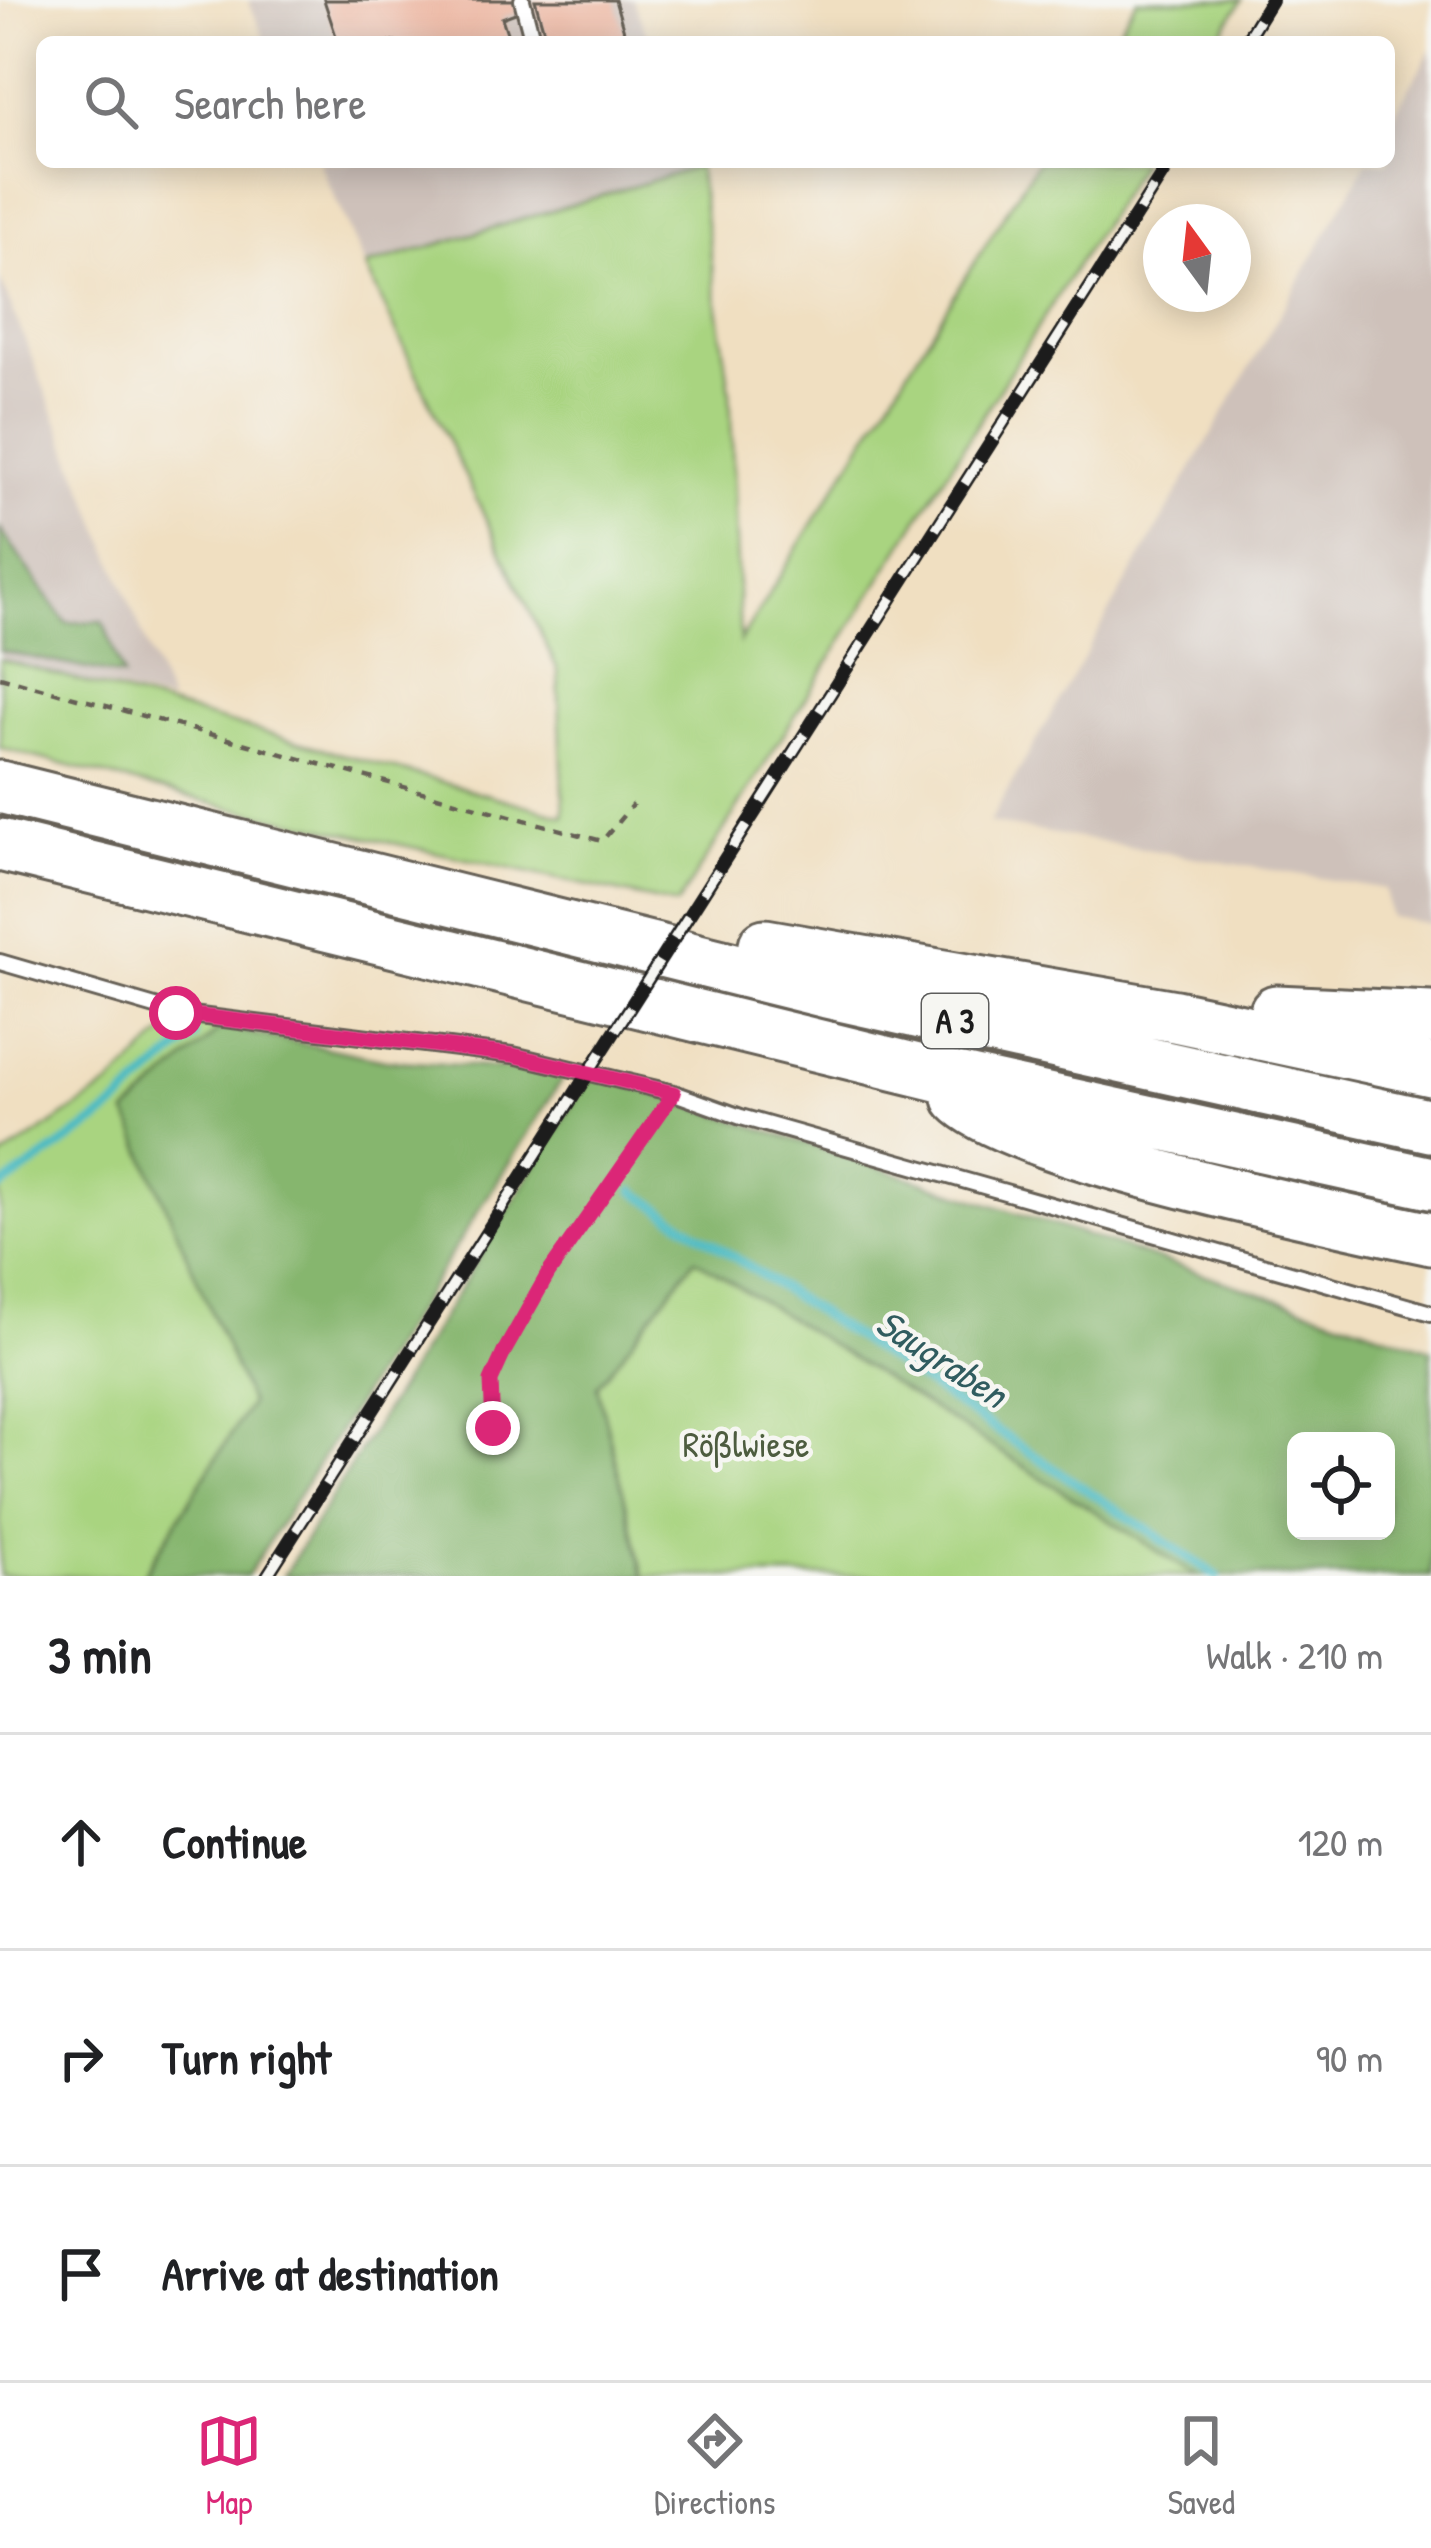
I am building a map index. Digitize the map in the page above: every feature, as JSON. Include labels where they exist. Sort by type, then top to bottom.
[{"type":"highway","name":"A 3","points":[[0,787],[827,992],[1431,1126]]},
{"type":"highway","name":"A 3","points":[[0,844],[938,1075],[1431,1183]]},
{"type":"highway","name":"A 3","points":[[482,908],[542,900],[707,935],[1175,1016],[1431,1070]]},
{"type":"highway","name":"A 3","points":[[1175,1016],[1215,1006],[1431,1018]]},
{"type":"highway","name":"A 3","points":[[938,1075],[975,1115],[1316,1214],[1431,1239]]},
{"type":"highway","points":[[1316,1214],[1342,1238],[1431,1269]]},
{"type":"lane","points":[[522,0],[531,36]]},
{"type":"lane","points":[[0,962],[176,1013],[513,1055],[674,1093],[741,1117],[1431,1313]]},
{"type":"path","points":[[0,677],[602,841],[633,804]]},
{"type":"path","points":[[493,1428],[491,1381],[505,1350],[548,1274],[674,1093]]},
{"type":"shaded area","points":[[248,0],[633,0],[648,36],[263,36]]},
{"type":"shaded area","points":[[1431,49],[1431,924],[1390,917],[1385,889],[989,823],[1364,168],[1395,168],[1395,112]]},
{"type":"shaded area","points":[[322,168],[695,168],[365,266]]},
{"type":"shaded area","points":[[0,278],[170,703],[0,659]]},
{"type":"green space","points":[[1137,0],[1242,0],[1220,36],[1115,36]]},
{"type":"green space","points":[[695,168],[730,391],[740,641],[1033,168],[1137,168],[677,905],[232,808],[0,748],[0,659],[564,816],[558,670],[365,266]]},
{"type":"green space","points":[[0,529],[66,623],[103,621],[123,676],[0,651]]},
{"type":"green space","points":[[177,1021],[222,1027],[127,1114],[250,1404],[142,1576],[0,1576],[0,1159],[112,1084]]},
{"type":"green space","points":[[222,1027],[385,1060],[566,1073],[247,1576],[143,1576],[250,1404],[127,1114]]},
{"type":"green space","points":[[592,1073],[1431,1349],[1431,1576],[1197,1576],[695,1259],[597,1386],[644,1576],[283,1576]]},
{"type":"green space","name":"Rößlwiese","points":[[695,1258],[1197,1576],[644,1576],[597,1386]]},
{"type":"building","points":[[324,0],[514,0],[518,12],[502,18],[508,36],[336,36]]},
{"type":"building","points":[[535,0],[615,0],[625,36],[545,36]]},
{"type":"waterway","points":[[0,1188],[107,1114],[195,1036]]},
{"type":"waterway","name":"Saugraben","points":[[634,1191],[1217,1576]]},
{"type":"railway","points":[[1249,36],[1271,0]]},
{"type":"railway","points":[[267,1576],[1166,168]]},
{"type":"route","points":[[176,1013],[513,1055],[674,1093],[548,1274],[505,1350],[491,1381],[493,1428]]}]
